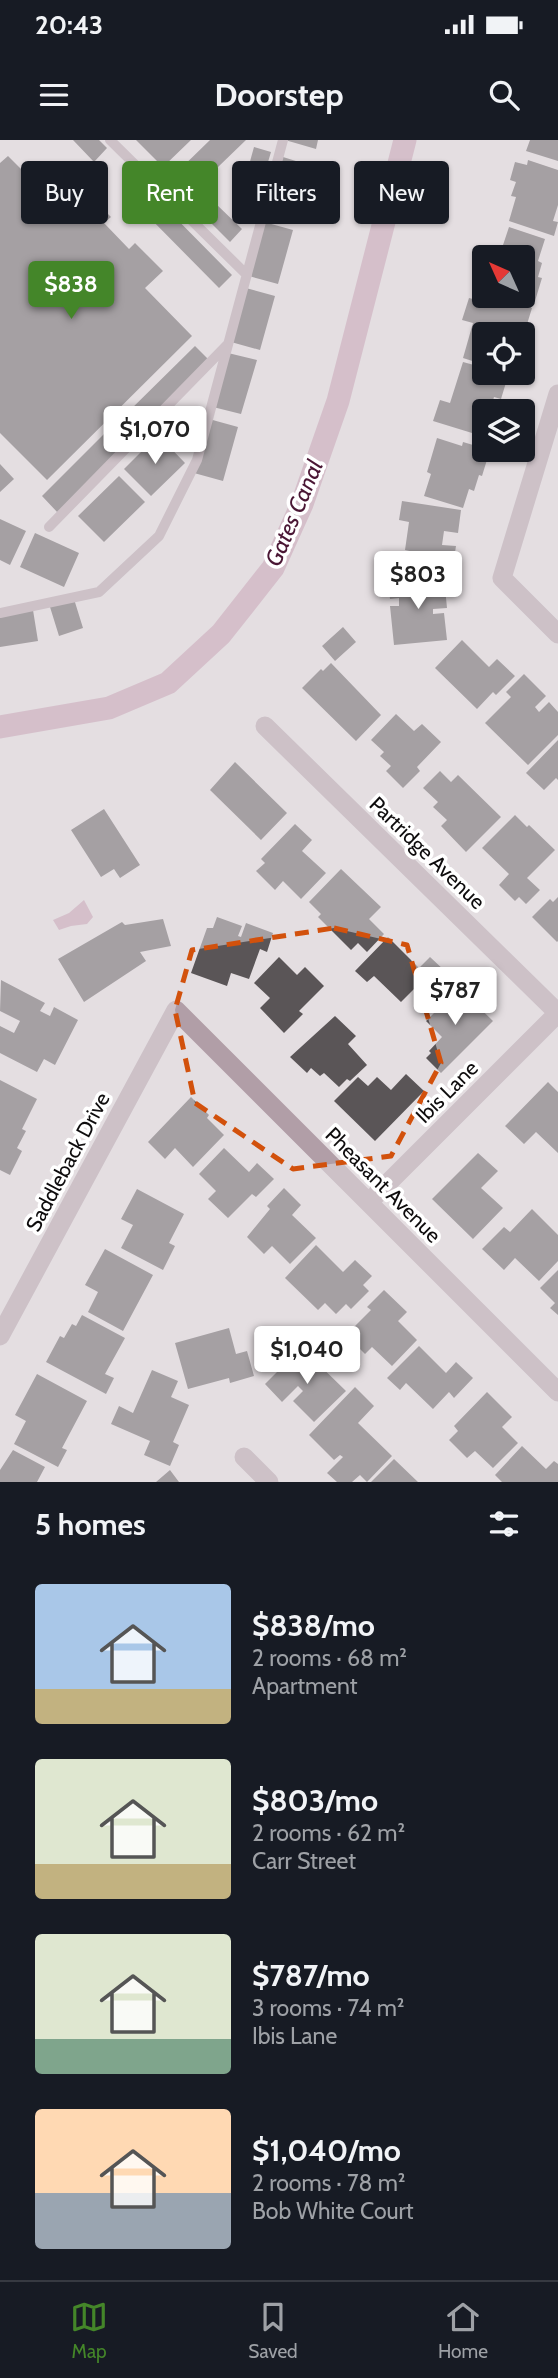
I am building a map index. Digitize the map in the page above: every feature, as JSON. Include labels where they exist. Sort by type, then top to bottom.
[{"type":"street","points":[[558,394],[502,578],[558,634]]},
{"type":"street","name":"Partridge Avenue","points":[[265,726],[558,1013]]},
{"type":"street","name":"Pheasant Avenue","points":[[176,1010],[558,1392]]},
{"type":"street","name":"Saddleback Drive","points":[[0,1336],[176,1010]]},
{"type":"street","name":"Ibis Lane","points":[[369,1202],[558,1013]]},
{"type":"street","points":[[244,1457],[270,1482]]},
{"type":"lane","points":[[110,140],[247,275]]},
{"type":"lane","points":[[0,613],[99,592],[159,536],[197,460],[283,140]]},
{"type":"lane","points":[[49,527],[228,344]]},
{"type":"highlighted area","points":[[334,928],[407,945],[441,1063],[391,1156],[293,1169],[195,1103],[175,1010],[192,950]]},
{"type":"shaded area","points":[[84,900],[93,917],[87,924],[59,930],[53,920],[69,913]]},
{"type":"building","points":[[73,140],[99,140],[107,148],[93,161]]},
{"type":"building","points":[[136,140],[191,140],[169,161],[157,161]]},
{"type":"building","points":[[210,140],[246,140],[218,167],[218,161],[188,161]]},
{"type":"building","points":[[285,140],[318,140],[316,149]]},
{"type":"building","points":[[530,140],[558,140],[558,161],[526,151]]},
{"type":"building","points":[[254,147],[271,152],[268,161],[250,161]]},
{"type":"building","points":[[8,156],[21,169],[21,224],[105,224],[129,249],[135,243],[163,271],[145,288],[192,336],[47,480],[0,433],[0,163]]},
{"type":"building","points":[[528,160],[558,170],[558,205],[553,221],[558,222],[554,236],[509,221],[516,197],[511,196],[516,182],[510,180],[515,162],[527,165]]},
{"type":"building","points":[[218,206],[232,219],[232,224],[237,224],[242,229],[230,242],[212,224],[218,224]]},
{"type":"building","points":[[156,224],[182,224],[232,275],[219,288]]},
{"type":"building","points":[[263,224],[293,230],[278,284],[249,276]]},
{"type":"building","points":[[509,227],[545,239],[538,261],[542,263],[538,277],[542,278],[536,298],[536,245],[503,245]]},
{"type":"building","points":[[246,288],[275,296],[260,350],[231,342]]},
{"type":"building","points":[[469,298],[472,299],[472,308],[532,308],[528,322],[472,323],[462,320]]},
{"type":"building","points":[[472,326],[472,361],[463,358]]},
{"type":"building","points":[[195,346],[212,363],[139,435],[122,418]]},
{"type":"building","points":[[228,353],[257,360],[241,414],[213,407]]},
{"type":"building","points":[[463,362],[472,364],[472,385],[505,385],[501,399],[472,399],[472,433],[433,421],[440,400],[450,403]]},
{"type":"building","points":[[209,419],[238,427],[223,481],[194,473]]},
{"type":"building","points":[[114,424],[131,442],[58,513],[42,496]]},
{"type":"building","points":[[158,435],[185,463],[151,496],[124,469]]},
{"type":"building","points":[[437,438],[462,446],[463,442],[472,445],[472,462],[486,462],[474,491],[469,489],[463,508],[424,496],[431,474],[427,472]]},
{"type":"building","points":[[0,464],[14,479],[0,492]]},
{"type":"building","points":[[119,476],[145,502],[104,542],[78,516]]},
{"type":"building","points":[[402,501],[461,510],[458,533],[444,531],[442,545],[456,546],[452,572],[412,566],[414,552],[405,550],[409,522],[399,520]]},
{"type":"building","points":[[0,519],[26,531],[10,565],[0,560]]},
{"type":"building","points":[[35,533],[79,553],[64,587],[20,567]]},
{"type":"building","points":[[444,577],[447,608],[433,609],[433,614],[444,613],[447,640],[394,645],[390,606],[399,606],[399,598],[390,599],[388,582]]},
{"type":"building","points":[[74,599],[83,628],[59,636],[50,607]]},
{"type":"building","points":[[33,610],[38,641],[0,647],[0,616]]},
{"type":"building","points":[[343,627],[356,642],[335,661],[322,646]]},
{"type":"building","points":[[462,640],[489,667],[497,659],[515,676],[496,695],[493,692],[477,709],[435,668]]},
{"type":"building","points":[[331,663],[381,715],[356,741],[302,688]]},
{"type":"building","points":[[524,674],[546,696],[535,707],[539,712],[549,702],[558,712],[558,735],[528,765],[485,723],[511,697],[506,692]]},
{"type":"building","points":[[396,714],[414,731],[422,724],[441,742],[417,767],[420,771],[403,788],[386,771],[391,766],[380,756],[384,752],[371,740]]},
{"type":"building","points":[[558,740],[558,780],[556,778],[544,790],[526,773]]},
{"type":"building","points":[[235,762],[287,813],[261,840],[210,790]]},
{"type":"building","points":[[440,771],[451,782],[458,775],[501,817],[466,852],[441,826],[447,820],[433,807],[438,802],[423,788]]},
{"type":"building","points":[[104,809],[140,865],[120,878],[114,869],[101,877],[71,830]]},
{"type":"building","points":[[515,815],[555,850],[527,878],[540,890],[526,904],[519,897],[515,901],[499,885],[509,874],[482,848]]},
{"type":"building","points":[[295,824],[312,840],[302,851],[326,873],[301,899],[283,881],[275,890],[256,871],[265,863],[261,859]]},
{"type":"building","points":[[341,869],[381,907],[369,919],[384,934],[367,952],[358,943],[351,950],[318,917],[321,914],[309,902]]},
{"type":"building","points":[[558,897],[557,942],[532,917],[550,899],[553,902]]},
{"type":"building","points":[[217,917],[242,926],[238,936],[241,937],[246,923],[273,933],[267,952],[260,949],[249,979],[231,973],[227,986],[191,973],[207,928],[213,928]]},
{"type":"building","points":[[163,919],[171,946],[140,952],[146,961],[84,1002],[58,959],[122,922],[125,925]]},
{"type":"building","points":[[388,937],[419,968],[430,957],[445,971],[425,992],[418,985],[401,1002],[374,976],[367,982],[355,971]]},
{"type":"building","points":[[279,957],[297,975],[305,967],[324,986],[299,1011],[303,1014],[284,1033],[260,1008],[270,998],[254,983]]},
{"type":"building","points":[[1,980],[45,1003],[40,1011],[50,1016],[54,1007],[78,1020],[55,1065],[44,1059],[37,1072],[0,1053],[0,1026],[14,1033],[20,1021],[0,1011]]},
{"type":"building","points":[[455,984],[493,1021],[441,1073],[426,1058],[442,1037],[426,1021],[435,1012],[431,1009]]},
{"type":"building","points":[[335,1016],[356,1036],[348,1044],[367,1065],[339,1087],[324,1073],[320,1076],[311,1068],[307,1073],[290,1057]]},
{"type":"building","points":[[406,1074],[424,1091],[375,1141],[334,1101],[358,1077],[368,1086],[377,1077],[391,1090]]},
{"type":"building","points":[[0,1080],[37,1099],[22,1129],[26,1131],[17,1148],[22,1151],[10,1175],[0,1170]]},
{"type":"building","points":[[548,1082],[558,1092],[558,1153],[536,1132],[524,1144],[505,1126]]},
{"type":"building","points":[[191,1097],[224,1135],[193,1167],[175,1148],[165,1159],[148,1142]]},
{"type":"building","points":[[224,1148],[249,1172],[257,1163],[274,1179],[256,1197],[252,1194],[228,1218],[208,1199],[216,1191],[199,1174]]},
{"type":"building","points":[[478,1153],[498,1171],[481,1188],[503,1208],[473,1239],[432,1199]]},
{"type":"building","points":[[284,1188],[301,1205],[292,1215],[316,1238],[290,1264],[272,1246],[264,1254],[247,1237],[270,1209],[267,1206]]},
{"type":"building","points":[[137,1189],[184,1214],[169,1243],[175,1246],[163,1270],[121,1248],[133,1225],[121,1219]]},
{"type":"building","points":[[532,1209],[558,1235],[558,1261],[539,1281],[515,1258],[504,1270],[482,1249],[504,1227],[510,1232]]},
{"type":"building","points":[[316,1245],[343,1272],[355,1260],[372,1276],[363,1285],[369,1291],[351,1309],[346,1304],[336,1314],[325,1303],[318,1310],[285,1278]]},
{"type":"building","points":[[105,1249],[153,1275],[123,1331],[88,1312],[98,1292],[85,1285]]},
{"type":"building","points":[[558,1270],[558,1315],[550,1308],[555,1303],[540,1288]]},
{"type":"building","points":[[384,1290],[407,1312],[398,1321],[417,1340],[392,1366],[372,1347],[365,1354],[346,1335],[371,1310],[367,1307]]},
{"type":"building","points":[[82,1315],[125,1338],[105,1374],[114,1378],[106,1394],[46,1362],[60,1336],[64,1338],[72,1324],[76,1326]]},
{"type":"building","points":[[229,1328],[236,1354],[247,1351],[254,1376],[230,1383],[229,1378],[188,1389],[175,1343]]},
{"type":"building","points":[[419,1346],[446,1373],[456,1362],[473,1378],[454,1398],[449,1392],[433,1409],[406,1383],[400,1390],[387,1378]]},
{"type":"building","points":[[305,1351],[346,1391],[314,1422],[293,1401],[303,1391],[298,1386],[282,1402],[265,1384],[284,1365],[288,1369]]},
{"type":"building","points":[[152,1370],[178,1381],[171,1397],[189,1405],[173,1442],[179,1445],[170,1466],[144,1455],[150,1441],[111,1424],[119,1406],[133,1413]]},
{"type":"building","points":[[37,1374],[87,1401],[62,1448],[67,1450],[58,1467],[14,1444],[26,1421],[15,1415]]},
{"type":"building","points":[[355,1387],[374,1406],[358,1423],[392,1456],[367,1482],[360,1475],[352,1482],[337,1482],[327,1473],[343,1457],[340,1455],[334,1460],[309,1435]]},
{"type":"building","points":[[487,1392],[512,1417],[502,1427],[518,1443],[493,1468],[475,1451],[467,1458],[449,1440],[458,1431],[454,1426]]},
{"type":"building","points":[[522,1446],[546,1469],[554,1461],[558,1464],[558,1482],[502,1482],[495,1475]]},
{"type":"building","points":[[13,1450],[45,1467],[37,1482],[0,1482],[0,1470]]},
{"type":"building","points":[[394,1459],[418,1482],[371,1482]]},
{"type":"building","points":[[170,1470],[179,1482],[156,1482]]},
{"type":"waterway","name":"Gates Canal","points":[[0,727],[109,708],[168,683],[221,634],[273,568],[302,504],[338,401],[405,140]]}]
